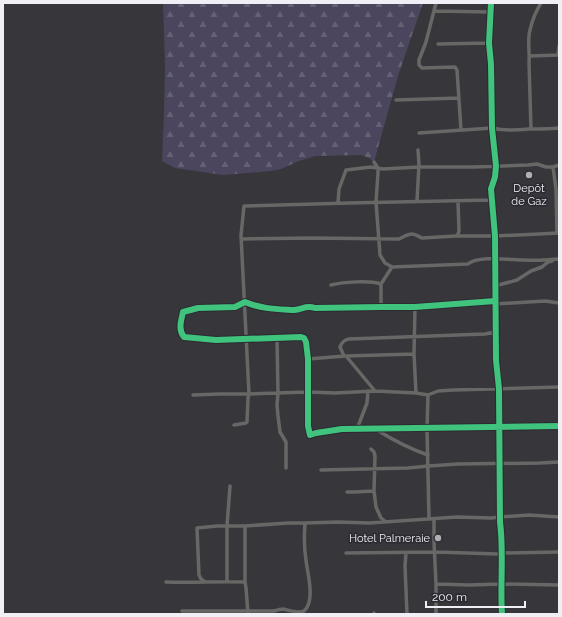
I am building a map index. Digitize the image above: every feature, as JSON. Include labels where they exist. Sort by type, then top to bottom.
[{"type":"street","points":[[436,3],[426,42],[419,60],[419,65],[422,68],[455,67],[458,70],[461,130]]},
{"type":"street","points":[[491,3],[489,43],[491,64],[492,128],[496,166],[495,177],[491,189],[491,200],[495,236],[495,332],[500,427],[502,614]]},
{"type":"street","points":[[531,129],[529,31],[541,3]]},
{"type":"street","points":[[434,11],[491,12]]},
{"type":"street","points":[[438,44],[489,43]]},
{"type":"street","points":[[530,56],[559,55],[559,46]]},
{"type":"street","points":[[396,100],[459,98]]},
{"type":"street","points":[[420,133],[492,128],[514,131],[559,128]]},
{"type":"street","points":[[417,201],[419,167],[418,150]]},
{"type":"street","points":[[374,162],[378,168],[376,202],[380,255],[385,263],[392,267],[468,264],[472,261],[495,258],[526,260],[558,259]]},
{"type":"street","points":[[338,203],[339,189],[346,170],[371,167],[383,169],[536,164],[553,167],[559,165]]},
{"type":"street","points":[[242,238],[399,239],[410,234],[414,234],[422,238],[558,233],[556,189],[553,167]]},
{"type":"street","points":[[234,425],[247,422],[249,394],[241,235],[244,206],[491,200]]},
{"type":"street","points":[[456,236],[459,231],[458,201]]},
{"type":"street","points":[[495,286],[517,280],[542,267],[548,262],[558,259]]},
{"type":"street","points":[[381,307],[381,284],[392,267]]},
{"type":"street","points":[[331,285],[368,281],[381,284]]},
{"type":"street","points":[[245,302],[262,308],[286,310],[298,310],[308,306],[315,308],[415,307],[495,302],[545,301],[559,303]]},
{"type":"street","points":[[245,302],[235,307],[198,308],[184,312],[180,321],[182,335],[184,338],[216,340],[304,338],[306,342],[308,359],[308,426],[310,434],[357,429],[559,426]]},
{"type":"street","points":[[415,307],[414,354],[416,393]]},
{"type":"street","points":[[375,391],[345,356],[340,347],[341,343],[345,340],[485,334],[495,332]]},
{"type":"street","points":[[277,338],[277,405],[280,432],[286,442],[286,468]]},
{"type":"street","points":[[308,359],[345,356],[414,354]]},
{"type":"street","points":[[193,395],[375,391],[428,395],[438,391],[454,390],[559,387]]},
{"type":"street","points":[[357,429],[367,403],[368,391]]},
{"type":"street","points":[[428,395],[428,466],[435,552],[436,614]]},
{"type":"street","points":[[376,429],[387,437],[428,455]]},
{"type":"street","points":[[371,449],[375,456],[374,491],[376,507],[381,518],[386,522]]},
{"type":"street","points":[[321,470],[408,468],[483,463],[500,464],[559,462]]},
{"type":"street","points":[[227,581],[227,526],[230,486]]},
{"type":"street","points":[[347,492],[374,491]]},
{"type":"street","points":[[205,582],[200,579],[199,575],[197,528],[288,523],[369,523],[463,517],[491,518],[500,516],[529,515],[559,516]]},
{"type":"street","points":[[182,611],[247,613],[281,609],[295,612],[301,612],[304,610],[309,603],[310,584],[304,539],[306,523]]},
{"type":"street","points":[[245,526],[245,582],[247,613]]},
{"type":"street","points":[[346,553],[435,552],[498,554],[559,552]]},
{"type":"street","points":[[406,553],[405,566],[407,614]]},
{"type":"street","points":[[166,582],[245,582]]},
{"type":"street","points":[[436,584],[559,584]]},
{"type":"green space","points":[[163,3],[423,3],[398,76],[374,162],[361,155],[315,156],[281,169],[223,175],[175,168],[162,161],[165,66]]},
{"type":"cycle path","points":[[491,3],[489,43],[491,64],[492,128],[496,166],[495,177],[491,189],[495,236],[496,360],[499,389],[502,614]]},
{"type":"cycle path","points":[[495,301],[415,307],[309,307],[294,310],[275,309],[245,302],[235,307],[198,308],[183,312],[181,331],[184,337],[216,340],[304,338],[306,342],[308,359],[308,426],[310,435],[342,429],[559,426]]},
{"type":"place","name":"Depôt de Gaz","points":[[529,175]]},
{"type":"place","name":"Hotel Palmeraie","points":[[438,538]]}]
